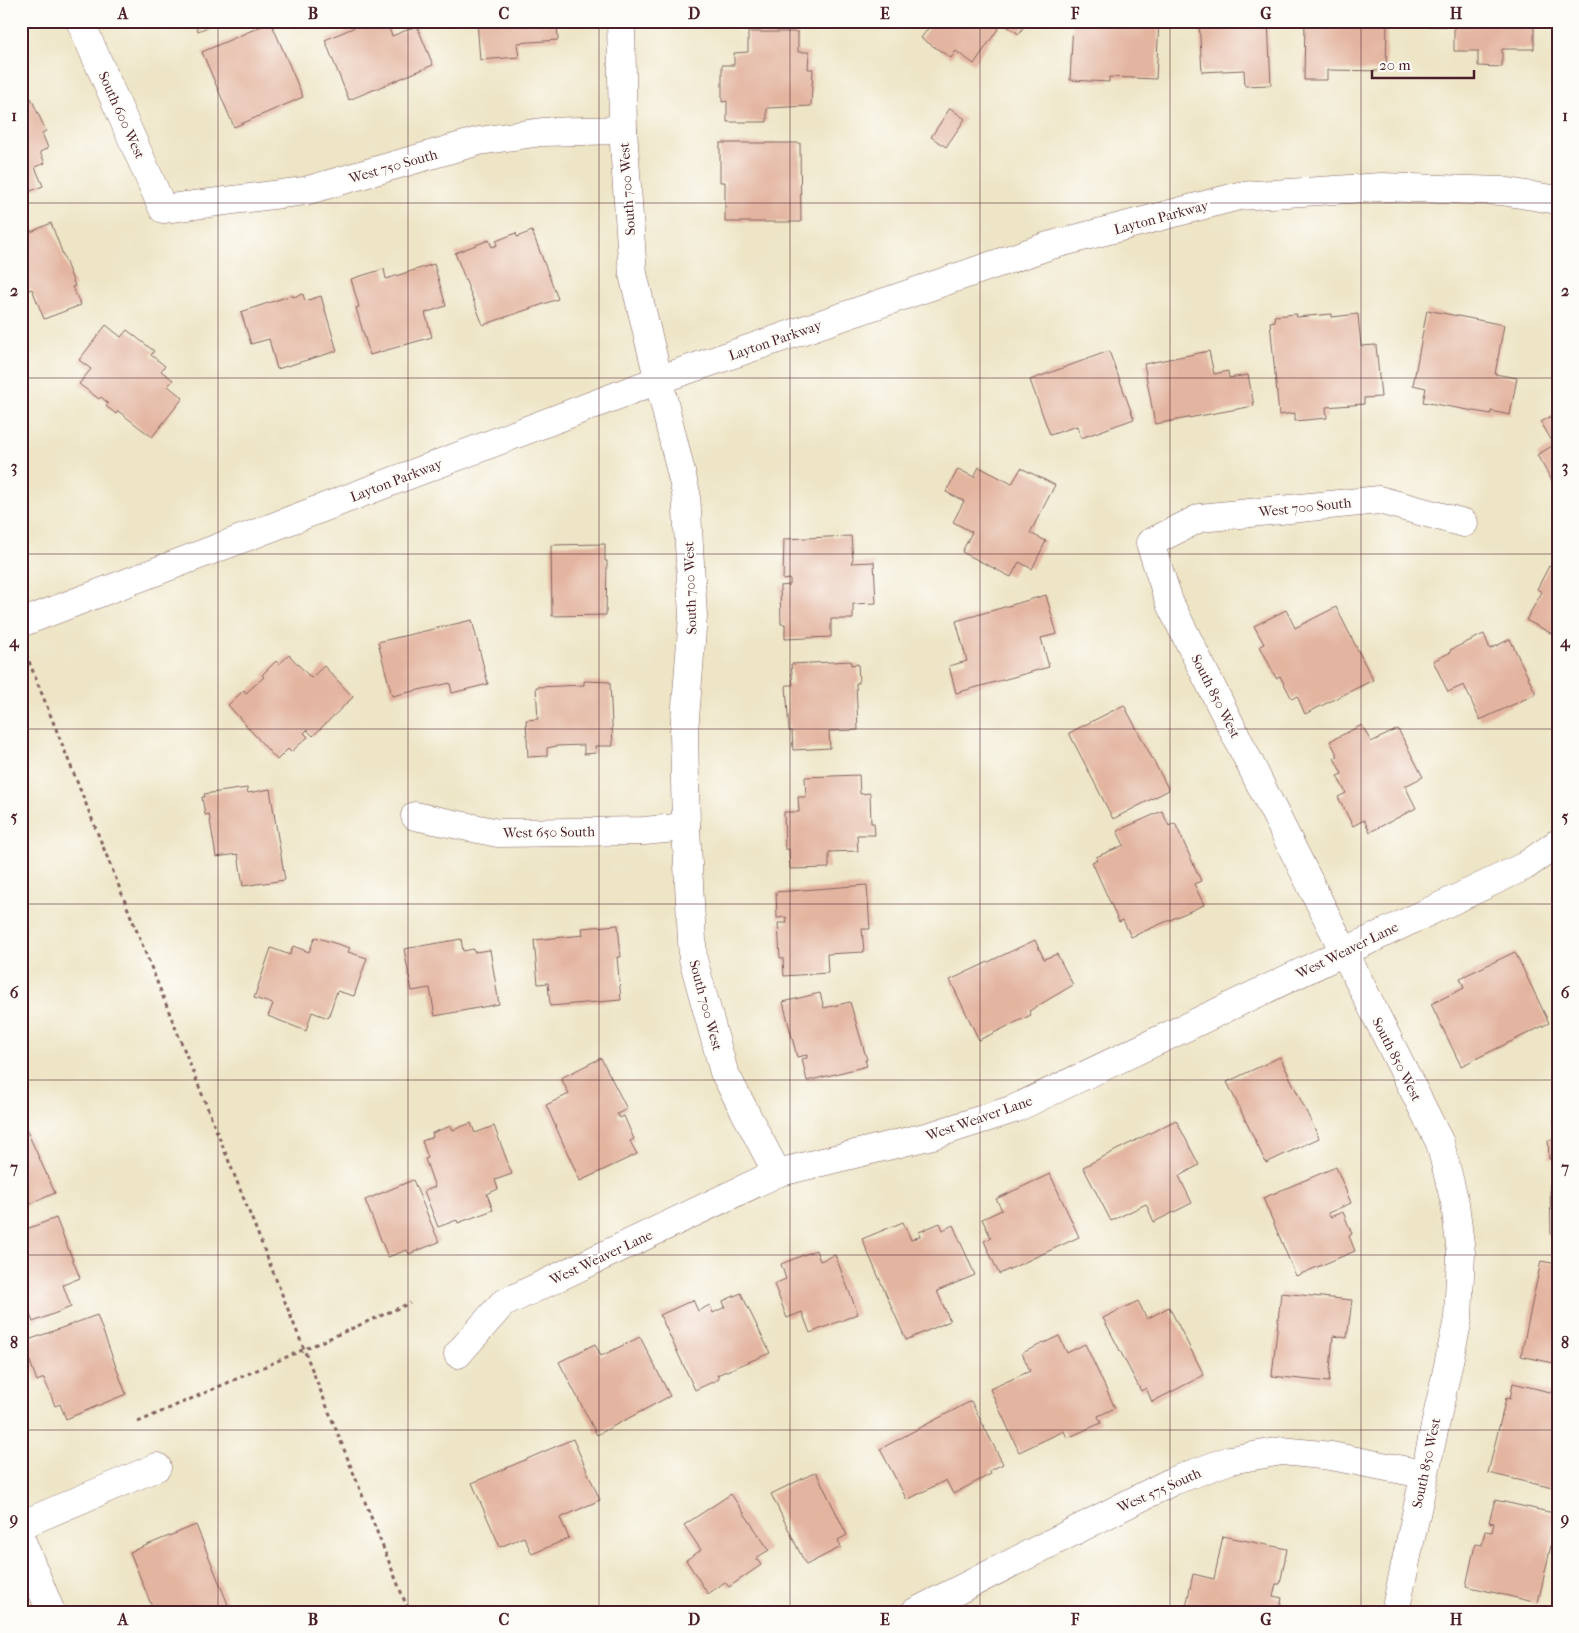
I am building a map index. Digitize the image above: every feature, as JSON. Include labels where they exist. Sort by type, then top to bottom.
[{"type":"street","name":"South 600 West","points":[[80,21],[163,209]]},
{"type":"street","name":"South 700 West","points":[[621,21],[623,130],[633,274],[687,502],[693,616],[684,732],[686,827],[693,958],[724,1072],[777,1173]]},
{"type":"street","name":"West 750 South","points":[[163,209],[305,191],[479,141],[542,132],[623,130]]},
{"type":"street","name":"Layton Parkway","points":[[21,622],[658,380],[1048,246],[1239,196],[1381,188],[1502,191],[1558,200]]},
{"type":"street","name":"West 700 South","points":[[1150,543],[1200,518],[1379,500],[1464,523]]},
{"type":"street","name":"South 850 West","points":[[1150,543],[1170,604],[1440,1143],[1455,1203],[1461,1253],[1458,1320],[1394,1612]]},
{"type":"street","name":"West 650 South","points":[[415,816],[498,833],[644,831],[686,827]]},
{"type":"street","name":"West Weaver Lane","points":[[458,1354],[502,1304],[777,1173],[933,1135],[1014,1109],[1525,866],[1558,843]]},
{"type":"street","name":"West 575 South","points":[[915,1612],[1173,1481],[1230,1460],[1282,1452],[1331,1456],[1423,1474]]},
{"type":"street","points":[[21,1525],[157,1467]]},
{"type":"street","points":[[21,1539],[51,1612]]},
{"type":"path","points":[[30,663],[409,1612]]},
{"type":"path","points":[[138,1422],[410,1303]]},
{"type":"building","points":[[194,21],[223,21],[198,31]]},
{"type":"building","points":[[369,21],[386,21],[392,36],[417,26],[433,65],[349,100],[325,40]]},
{"type":"building","points":[[477,21],[557,21],[558,40],[517,43],[519,57],[480,60]]},
{"type":"building","points":[[923,21],[1027,21],[1019,34],[1002,23],[974,64],[956,51],[951,58],[921,38],[930,26]]},
{"type":"building","points":[[1073,21],[1159,21],[1156,79],[1109,77],[1109,82],[1070,80]]},
{"type":"building","points":[[1199,21],[1268,21],[1271,85],[1245,86],[1244,70],[1202,72]]},
{"type":"building","points":[[1305,21],[1387,21],[1386,71],[1327,70],[1327,80],[1304,80]]},
{"type":"building","points":[[1428,21],[1534,21],[1534,49],[1502,49],[1502,67],[1478,66],[1478,51],[1454,51],[1454,26],[1428,26]]},
{"type":"building","points":[[271,22],[303,97],[234,127],[202,52]]},
{"type":"building","points":[[748,32],[798,32],[798,52],[809,52],[808,69],[813,69],[811,106],[767,108],[767,122],[727,122],[727,101],[722,102],[722,65],[734,65],[734,53],[748,52]]},
{"type":"building","points":[[31,98],[46,131],[42,133],[48,148],[40,152],[45,163],[35,167],[43,186],[21,195],[21,102]]},
{"type":"building","points":[[950,108],[965,119],[946,147],[931,137]]},
{"type":"building","points":[[720,143],[800,143],[801,222],[725,222],[725,182],[720,182]]},
{"type":"building","points":[[51,223],[75,286],[72,287],[81,305],[44,319],[32,289],[21,293],[21,227],[28,224],[31,232]]},
{"type":"building","points":[[532,231],[558,299],[483,325],[455,253],[489,240],[492,247],[497,245],[496,241],[516,233],[517,237]]},
{"type":"building","points":[[434,264],[446,306],[425,313],[432,337],[370,355],[356,308],[359,307],[351,279],[384,269],[386,279]]},
{"type":"building","points":[[303,294],[305,301],[321,296],[337,351],[277,369],[269,339],[251,344],[241,312],[292,295],[293,297]]},
{"type":"building","points":[[1427,310],[1504,325],[1495,374],[1517,378],[1510,415],[1491,411],[1491,414],[1423,402],[1426,388],[1413,385]]},
{"type":"building","points":[[1297,314],[1296,317],[1332,314],[1332,317],[1358,314],[1361,346],[1376,345],[1381,397],[1364,398],[1364,404],[1326,407],[1327,418],[1295,421],[1295,413],[1279,415],[1270,322],[1275,321],[1274,316]]},
{"type":"building","points":[[106,325],[121,337],[127,330],[154,351],[151,355],[165,366],[161,371],[173,380],[168,386],[183,398],[152,437],[118,411],[116,414],[106,406],[108,403],[101,397],[99,399],[79,384],[91,369],[79,360]]},
{"type":"building","points":[[1109,351],[1134,419],[1081,438],[1077,426],[1050,435],[1030,380]]},
{"type":"building","points":[[1209,351],[1214,374],[1228,371],[1229,378],[1248,375],[1254,406],[1155,424],[1144,364]]},
{"type":"building","points":[[1558,412],[1558,491],[1537,455],[1554,445],[1541,422]]},
{"type":"building","points":[[979,467],[1012,484],[1021,468],[1055,485],[1030,533],[1046,541],[1032,569],[1019,562],[1011,577],[962,552],[972,532],[953,522],[964,501],[946,492],[958,469],[974,477]]},
{"type":"building","points":[[851,536],[853,559],[851,563],[874,562],[876,603],[853,604],[853,619],[831,619],[831,637],[785,639],[785,624],[781,624],[780,586],[790,585],[790,579],[783,580],[784,539]]},
{"type":"building","points":[[605,544],[605,561],[607,561],[606,615],[552,616],[551,545]]},
{"type":"building","points":[[1558,559],[1558,637],[1526,620],[1542,592],[1537,589],[1549,566],[1553,568]]},
{"type":"building","points":[[1046,595],[1057,634],[1041,638],[1049,667],[956,693],[949,666],[967,661],[956,621]]},
{"type":"building","points":[[1336,607],[1373,680],[1305,714],[1297,696],[1292,699],[1280,676],[1276,678],[1260,646],[1264,644],[1254,626],[1286,610],[1295,628]]},
{"type":"building","points":[[472,620],[488,684],[452,693],[450,683],[392,696],[378,642]]},
{"type":"building","points":[[1484,634],[1490,649],[1510,639],[1536,694],[1480,720],[1464,685],[1448,692],[1433,661],[1451,652],[1450,650]]},
{"type":"building","points":[[289,655],[311,678],[324,666],[353,697],[313,736],[307,730],[304,733],[308,737],[291,752],[288,749],[277,760],[228,705],[244,690],[246,693],[264,677],[262,675],[276,661],[279,664]]},
{"type":"building","points":[[851,661],[851,665],[858,664],[859,683],[856,683],[858,730],[829,731],[830,748],[793,750],[792,731],[789,731],[786,685],[793,685],[791,664]]},
{"type":"building","points":[[584,681],[610,682],[613,746],[595,746],[596,753],[584,754],[584,745],[557,746],[547,748],[547,756],[528,757],[526,720],[538,719],[536,687],[584,685]]},
{"type":"building","points":[[1124,705],[1169,790],[1113,819],[1069,733]]},
{"type":"building","points":[[1362,725],[1371,742],[1398,729],[1423,777],[1405,786],[1416,808],[1370,832],[1364,820],[1353,826],[1338,797],[1346,793],[1337,776],[1342,774],[1334,758],[1338,756],[1330,741]]},
{"type":"building","points":[[859,775],[860,794],[870,793],[871,823],[874,823],[875,835],[857,835],[858,851],[829,852],[829,868],[790,869],[789,849],[785,849],[784,812],[799,812],[798,797],[806,797],[805,777]]},
{"type":"building","points":[[247,788],[248,793],[270,789],[285,880],[243,886],[238,854],[216,857],[209,814],[205,815],[202,797],[205,797],[204,794]]},
{"type":"building","points":[[1162,811],[1169,826],[1175,823],[1201,881],[1194,884],[1204,905],[1131,937],[1123,920],[1119,922],[1092,862],[1097,860],[1096,857],[1124,845],[1117,831]]},
{"type":"building","points":[[867,885],[870,929],[862,929],[864,952],[827,954],[828,973],[784,976],[783,958],[780,958],[778,923],[787,923],[786,917],[777,918],[776,892]]},
{"type":"building","points":[[618,925],[621,957],[617,957],[621,1000],[550,1006],[548,983],[538,984],[534,940],[583,935],[582,928]]},
{"type":"building","points":[[315,937],[350,948],[348,952],[367,958],[354,996],[337,991],[328,1018],[312,1012],[306,1031],[268,1016],[273,1004],[254,998],[271,948],[290,955],[293,946],[309,952]]},
{"type":"building","points":[[461,939],[463,951],[474,949],[474,952],[490,950],[499,1004],[435,1016],[430,988],[412,991],[404,949]]},
{"type":"building","points":[[1035,940],[1044,959],[1057,954],[1073,985],[1029,1011],[1031,1015],[979,1040],[950,980]]},
{"type":"building","points":[[1515,952],[1549,1023],[1461,1066],[1431,1004],[1464,988],[1460,978]]},
{"type":"building","points":[[820,993],[824,1008],[850,1002],[867,1060],[865,1060],[867,1066],[807,1081],[802,1059],[807,1058],[807,1055],[797,1057],[783,1002]]},
{"type":"building","points":[[1280,1057],[1319,1138],[1266,1163],[1227,1082]]},
{"type":"building","points":[[601,1058],[627,1109],[617,1114],[620,1118],[624,1116],[634,1139],[630,1141],[637,1154],[580,1181],[546,1105],[569,1094],[561,1078]]},
{"type":"building","points":[[1554,1119],[1558,1119],[1558,1169],[1556,1158],[1549,1159],[1548,1140],[1555,1140]]},
{"type":"building","points":[[1176,1120],[1199,1165],[1179,1176],[1192,1203],[1154,1222],[1146,1204],[1111,1221],[1083,1167]]},
{"type":"building","points":[[471,1123],[475,1133],[494,1126],[512,1174],[495,1180],[498,1189],[487,1194],[493,1210],[458,1223],[457,1220],[438,1227],[424,1191],[435,1187],[425,1159],[428,1158],[422,1141],[433,1137],[432,1133],[451,1126],[453,1130]]},
{"type":"building","points":[[26,1129],[55,1193],[21,1208],[21,1131]]},
{"type":"building","points":[[1336,1167],[1351,1203],[1328,1213],[1330,1217],[1343,1212],[1352,1234],[1349,1236],[1355,1251],[1296,1276],[1263,1198]]},
{"type":"building","points":[[1050,1174],[1079,1237],[999,1274],[984,1241],[991,1238],[982,1219],[1002,1210],[996,1199]]},
{"type":"building","points":[[413,1180],[439,1242],[409,1254],[407,1250],[388,1257],[365,1200]]},
{"type":"building","points":[[1550,1183],[1558,1184],[1558,1235],[1551,1235]]},
{"type":"building","points":[[56,1218],[80,1278],[63,1285],[71,1307],[33,1322],[21,1292],[21,1231]]},
{"type":"building","points":[[903,1222],[911,1240],[920,1236],[919,1232],[940,1223],[943,1230],[953,1225],[975,1275],[937,1291],[950,1321],[906,1340],[862,1239]]},
{"type":"building","points":[[816,1250],[820,1261],[835,1255],[858,1314],[810,1333],[802,1312],[787,1318],[774,1284],[786,1279],[781,1264]]},
{"type":"building","points":[[1541,1261],[1558,1264],[1558,1364],[1521,1356]]},
{"type":"building","points":[[741,1293],[770,1353],[717,1375],[719,1379],[695,1390],[660,1315],[693,1300],[698,1311],[710,1305],[713,1313],[725,1307],[723,1301]]},
{"type":"building","points":[[1281,1293],[1352,1300],[1347,1338],[1333,1336],[1329,1382],[1272,1376]]},
{"type":"building","points":[[1138,1301],[1147,1319],[1169,1307],[1204,1375],[1152,1402],[1146,1388],[1141,1391],[1103,1318]]},
{"type":"building","points":[[97,1315],[126,1394],[66,1419],[60,1404],[55,1406],[44,1378],[37,1381],[23,1342]]},
{"type":"building","points":[[1059,1336],[1067,1353],[1085,1344],[1115,1408],[1098,1416],[1101,1423],[1067,1438],[1064,1431],[1019,1452],[990,1389],[1030,1371],[1022,1353]]},
{"type":"building","points":[[640,1337],[670,1396],[597,1435],[559,1362],[595,1344],[601,1356]]},
{"type":"building","points":[[1513,1383],[1558,1394],[1558,1466],[1553,1488],[1488,1473],[1506,1398],[1510,1399]]},
{"type":"building","points":[[971,1401],[1003,1464],[989,1471],[991,1474],[953,1494],[946,1480],[907,1500],[880,1449]]},
{"type":"building","points":[[573,1439],[600,1500],[560,1518],[569,1538],[532,1554],[524,1537],[500,1547],[472,1483]]},
{"type":"building","points":[[816,1472],[847,1535],[838,1540],[841,1547],[806,1565],[771,1494]]},
{"type":"building","points":[[731,1494],[769,1550],[756,1558],[761,1565],[729,1587],[725,1582],[708,1594],[686,1560],[701,1550],[684,1525]]},
{"type":"building","points":[[1495,1500],[1558,1514],[1538,1603],[1466,1586],[1475,1544],[1482,1545],[1485,1531],[1492,1532],[1494,1523],[1489,1522]]},
{"type":"building","points":[[196,1525],[231,1612],[154,1612],[130,1552]]},
{"type":"building","points":[[1223,1536],[1287,1549],[1280,1584],[1276,1584],[1273,1596],[1282,1598],[1279,1612],[1185,1612],[1193,1574],[1214,1579]]}]
